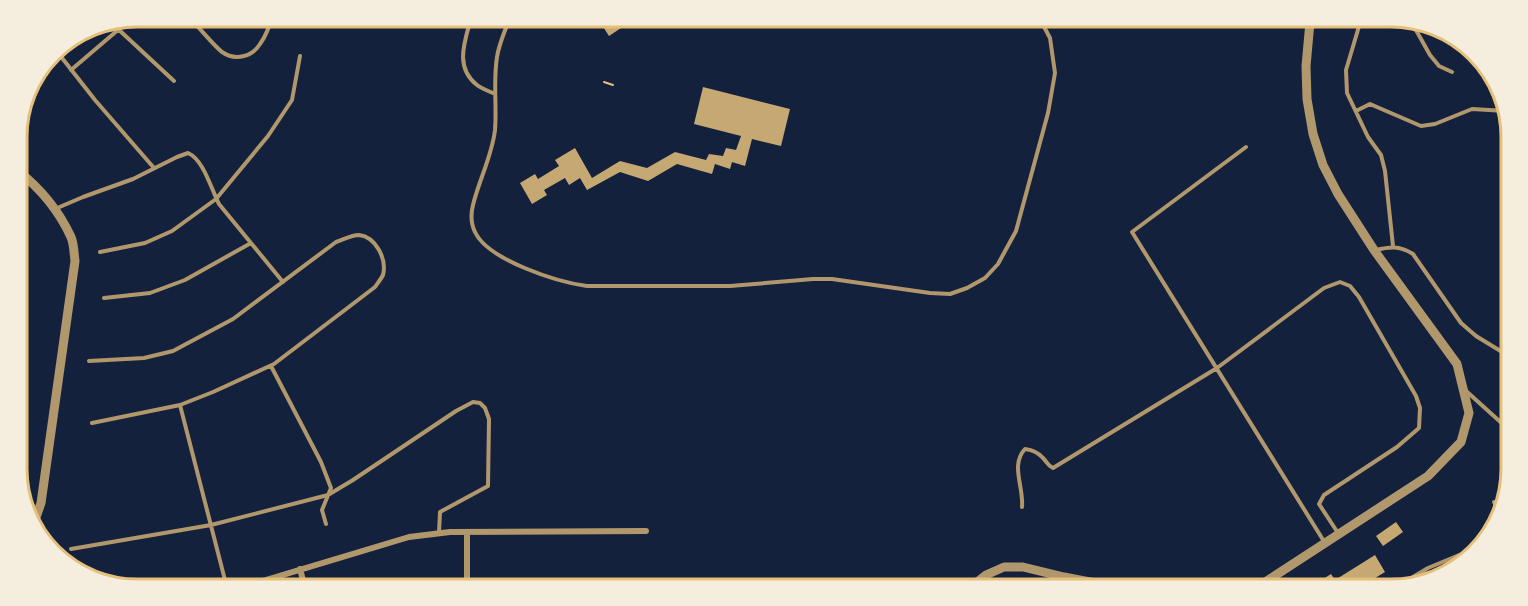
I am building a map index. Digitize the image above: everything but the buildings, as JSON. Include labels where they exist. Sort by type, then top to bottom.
[{"type":"street","points":[[1270,579],[1428,476],[1461,442],[1469,413],[1457,364],[1374,250],[1338,194],[1323,165],[1313,134],[1307,99],[1306,66],[1310,27]]},
{"type":"street","points":[[27,177],[55,209],[72,239],[75,261],[41,503],[37,514]]},
{"type":"street","points":[[269,579],[409,537],[439,533],[646,531]]},
{"type":"street","points":[[467,532],[467,579]]},
{"type":"street","points":[[981,579],[1004,567],[1023,567],[1074,579]]},
{"type":"street","points":[[300,569],[303,579]]},
{"type":"lane","points":[[198,27],[223,53],[240,58],[250,54],[259,46],[268,27]]},
{"type":"lane","points":[[469,27],[462,64],[477,85],[495,94]]},
{"type":"lane","points":[[507,27],[497,56],[495,131],[492,147],[472,206],[475,232],[483,244],[494,253],[555,280],[587,286],[730,286],[832,279],[950,294],[985,278],[998,264],[1016,231],[1048,113],[1055,73],[1050,38],[1044,27]]},
{"type":"lane","points":[[1359,27],[1346,70],[1347,93],[1368,137],[1381,155],[1385,171],[1393,246]]},
{"type":"lane","points":[[71,70],[118,29],[174,81]]},
{"type":"lane","points":[[1416,30],[1439,66],[1452,72]]},
{"type":"lane","points":[[100,252],[145,243],[172,231],[216,199],[268,136],[292,100],[300,56]]},
{"type":"lane","points":[[61,57],[154,168]]},
{"type":"lane","points":[[1356,111],[1370,104],[1421,126],[1435,124],[1472,109],[1497,110]]},
{"type":"lane","points":[[1246,147],[1132,232],[1325,543]]},
{"type":"lane","points":[[55,209],[133,179],[188,153],[195,156],[219,204],[283,282]]},
{"type":"lane","points":[[89,361],[144,358],[173,351],[234,319],[336,242],[356,235],[366,237],[375,243],[384,261],[382,276],[375,287],[271,366],[180,405],[92,423]]},
{"type":"lane","points":[[104,297],[150,293],[185,280],[251,243]]},
{"type":"lane","points":[[1374,250],[1393,246],[1413,254],[1461,323],[1476,336],[1501,351]]},
{"type":"lane","points":[[1022,507],[1023,498],[1017,467],[1020,454],[1025,448],[1035,451],[1046,464],[1053,468],[1217,368],[1324,288],[1340,282],[1350,286],[1359,297],[1416,396],[1420,408],[1419,428],[1397,447],[1324,495],[1319,504],[1339,535]]},
{"type":"lane","points":[[271,366],[321,462],[331,488],[322,510],[326,524]]},
{"type":"lane","points":[[1462,387],[1501,422]]},
{"type":"lane","points":[[71,549],[211,525],[328,495],[456,411],[473,402],[480,403],[485,408],[489,419],[489,486],[440,512],[439,533]]},
{"type":"lane","points":[[180,405],[225,579]]},
{"type":"lane","points":[[1414,576],[1459,555]]},
{"type":"path","points":[[603,82],[613,85]]}]
